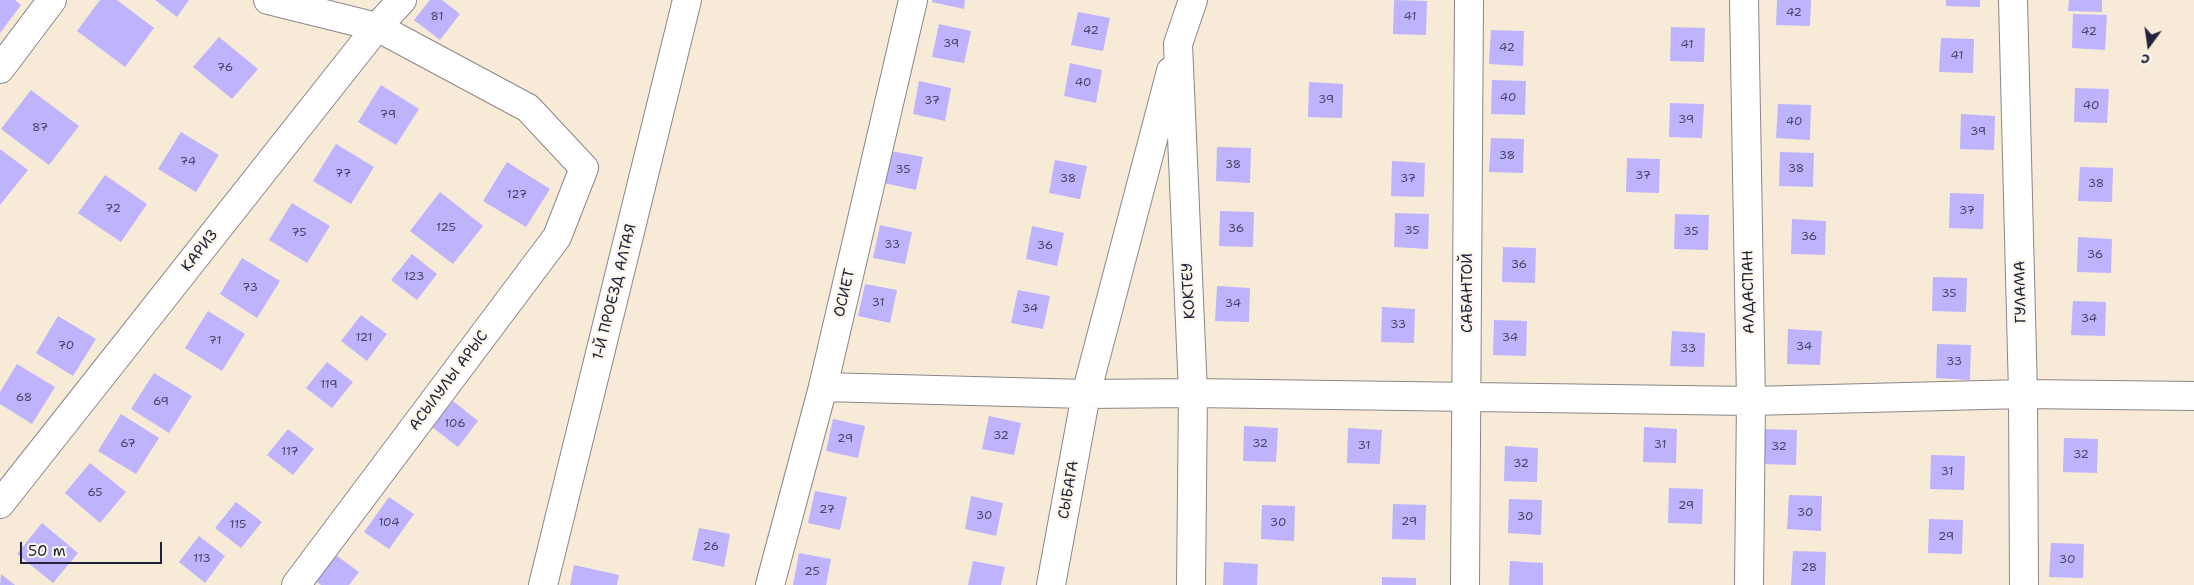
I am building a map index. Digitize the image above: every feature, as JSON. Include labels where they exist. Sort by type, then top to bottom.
[{"type":"street","points":[[0,69],[52,0]]},
{"type":"street","points":[[268,0],[377,27]]},
{"type":"street","name":"КАРИЗ","points":[[0,504],[377,27],[402,0]]},
{"type":"street","name":"1-Й ПРОЕЗД АЛТАЯ","points":[[543,585],[687,0]]},
{"type":"street","name":"ОСИЕТ","points":[[770,585],[823,387],[913,0]]},
{"type":"street","name":"КОКТЕУ","points":[[1191,585],[1193,393],[1178,44],[1193,0]]},
{"type":"street","name":"САБАНТОЙ","points":[[1465,585],[1469,0]]},
{"type":"street","name":"АЛДАСПАН","points":[[1744,0],[1751,401],[1749,585]]},
{"type":"street","name":"ГУЛАМА","points":[[2013,0],[2023,394],[2024,585]]},
{"type":"street","name":"АСЫЛУЛЫ АРЫС","points":[[296,585],[557,237],[584,168],[528,108],[377,27]]},
{"type":"street","name":"СЫБАГА","points":[[1051,585],[1086,394],[1178,44]]},
{"type":"street","points":[[823,387],[1086,394],[1193,393],[1751,401],[2023,394],[2194,396]]},
{"type":"building","points":[[0,0],[15,0],[21,5],[0,33]]},
{"type":"building","points":[[100,0],[117,0],[154,28],[125,67],[77,31]]},
{"type":"building","points":[[155,0],[189,0],[177,17]]},
{"type":"building","points":[[430,0],[442,0],[460,14],[440,40],[414,20]]},
{"type":"building","points":[[932,0],[965,0],[964,9],[932,2]]},
{"type":"building","points":[[1394,0],[1427,1],[1426,35],[1393,34]]},
{"type":"building","points":[[1777,0],[1811,0],[1810,26],[1776,25]]},
{"type":"building","points":[[1946,0],[1980,0],[1980,7],[1946,6]]},
{"type":"building","points":[[2069,0],[2102,0],[2102,12],[2068,11]]},
{"type":"building","points":[[1078,12],[1110,18],[1103,51],[1071,45]]},
{"type":"building","points":[[2073,14],[2107,15],[2105,50],[2072,48]]},
{"type":"building","points":[[939,24],[971,31],[964,63],[932,57]]},
{"type":"building","points":[[1671,27],[1705,28],[1704,62],[1670,61]]},
{"type":"building","points":[[1491,30],[1524,31],[1523,66],[1489,64]]},
{"type":"building","points":[[219,37],[258,69],[232,99],[193,67]]},
{"type":"building","points":[[1941,38],[1974,39],[1973,73],[1939,72]]},
{"type":"building","points":[[1070,63],[1102,70],[1096,103],[1064,96]]},
{"type":"building","points":[[1492,80],[1526,81],[1525,115],[1491,114]]},
{"type":"building","points":[[919,81],[951,88],[945,121],[913,114]]},
{"type":"building","points":[[1309,82],[1343,84],[1342,118],[1308,117]]},
{"type":"building","points":[[381,85],[419,109],[396,145],[358,122]]},
{"type":"building","points":[[2075,88],[2109,89],[2107,123],[2074,122]]},
{"type":"building","points":[[31,90],[79,126],[49,165],[1,129]]},
{"type":"building","points":[[1670,103],[1704,104],[1702,138],[1669,137]]},
{"type":"building","points":[[1778,104],[1811,105],[1810,140],[1776,138]]},
{"type":"building","points":[[1961,114],[1995,116],[1994,150],[1960,149]]},
{"type":"building","points":[[181,132],[219,155],[196,192],[158,169]]},
{"type":"building","points":[[1491,138],[1524,139],[1523,173],[1489,172]]},
{"type":"building","points":[[336,144],[374,167],[351,204],[313,181]]},
{"type":"building","points":[[1217,147],[1251,148],[1250,183],[1216,181]]},
{"type":"building","points":[[0,149],[28,170],[0,205]]},
{"type":"building","points":[[891,151],[923,157],[916,190],[884,183]]},
{"type":"building","points":[[1780,152],[1814,153],[1813,187],[1779,186]]},
{"type":"building","points":[[1627,158],[1660,159],[1659,193],[1626,192]]},
{"type":"building","points":[[1055,160],[1087,166],[1080,199],[1049,193]]},
{"type":"building","points":[[1392,161],[1425,163],[1424,197],[1391,196]]},
{"type":"building","points":[[507,162],[550,189],[526,227],[483,201]]},
{"type":"building","points":[[2080,167],[2113,168],[2112,202],[2078,201]]},
{"type":"building","points":[[105,175],[147,204],[121,242],[78,213]]},
{"type":"building","points":[[440,192],[483,226],[453,264],[410,231]]},
{"type":"building","points":[[1950,193],[1984,194],[1983,229],[1949,228]]},
{"type":"building","points":[[292,203],[330,226],[307,263],[269,240]]},
{"type":"building","points":[[1220,211],[1254,212],[1253,247],[1219,246]]},
{"type":"building","points":[[1395,213],[1429,214],[1428,249],[1394,247]]},
{"type":"building","points":[[1675,214],[1709,215],[1708,250],[1674,249]]},
{"type":"building","points":[[1792,219],[1826,221],[1825,255],[1791,254]]},
{"type":"building","points":[[880,225],[912,232],[905,264],[873,258]]},
{"type":"building","points":[[1032,226],[1064,233],[1057,266],[1026,259]]},
{"type":"building","points":[[2078,237],[2112,239],[2111,273],[2077,272]]},
{"type":"building","points":[[1503,247],[1536,248],[1535,283],[1502,282]]},
{"type":"building","points":[[412,254],[437,274],[417,300],[391,280]]},
{"type":"building","points":[[242,258],[280,281],[257,318],[220,294]]},
{"type":"building","points":[[1933,277],[1967,278],[1966,312],[1932,311]]},
{"type":"building","points":[[865,284],[897,290],[890,323],[858,316]]},
{"type":"building","points":[[1217,286],[1250,288],[1249,322],[1215,321]]},
{"type":"building","points":[[1018,290],[1050,296],[1043,329],[1011,323]]},
{"type":"building","points":[[2073,301],[2106,302],[2105,336],[2071,335]]},
{"type":"building","points":[[1382,307],[1415,309],[1414,343],[1381,342]]},
{"type":"building","points":[[208,311],[245,334],[222,371],[185,348]]},
{"type":"building","points":[[361,315],[387,334],[367,361],[341,341]]},
{"type":"building","points":[[58,316],[96,339],[73,376],[36,353]]},
{"type":"building","points":[[1494,320],[1527,321],[1526,356],[1493,355]]},
{"type":"building","points":[[1788,329],[1822,331],[1820,365],[1787,364]]},
{"type":"building","points":[[1672,331],[1705,333],[1704,367],[1670,366]]},
{"type":"building","points":[[1937,344],[1971,345],[1970,380],[1936,378]]},
{"type":"building","points":[[327,362],[353,382],[332,408],[306,388]]},
{"type":"building","points":[[17,364],[55,387],[32,424],[0,404],[0,392]]},
{"type":"building","points":[[154,373],[192,396],[169,433],[131,409]]},
{"type":"building","points":[[453,401],[478,421],[458,447],[432,427]]},
{"type":"building","points":[[121,414],[159,438],[136,474],[98,451]]},
{"type":"building","points":[[989,416],[1021,423],[1014,455],[982,449]]},
{"type":"building","points":[[833,419],[865,426],[858,458],[826,451]]},
{"type":"building","points":[[1244,426],[1278,428],[1276,462],[1243,461]]},
{"type":"building","points":[[1644,427],[1677,429],[1676,463],[1643,462]]},
{"type":"building","points":[[1348,428],[1382,430],[1380,464],[1347,463]]},
{"type":"building","points":[[288,429],[314,449],[293,475],[267,455]]},
{"type":"building","points":[[1763,429],[1797,430],[1796,465],[1762,464]]},
{"type":"building","points":[[2064,438],[2098,439],[2097,473],[2063,472]]},
{"type":"building","points":[[1505,446],[1538,448],[1537,482],[1504,481]]},
{"type":"building","points":[[1931,455],[1965,456],[1964,490],[1930,489]]},
{"type":"building","points":[[90,463],[126,492],[100,523],[65,493]]},
{"type":"building","points":[[1669,488],[1703,489],[1702,524],[1668,523]]},
{"type":"building","points":[[815,491],[847,497],[840,530],[808,523]]},
{"type":"building","points":[[1789,495],[1822,496],[1821,531],[1787,529]]},
{"type":"building","points":[[971,496],[1003,503],[996,536],[965,529]]},
{"type":"building","points":[[389,497],[414,514],[389,549],[364,532]]},
{"type":"building","points":[[1509,499],[1542,500],[1541,535],[1508,533]]},
{"type":"building","points":[[236,502],[262,522],[241,548],[215,528]]},
{"type":"building","points":[[1393,504],[1426,505],[1425,540],[1392,539]]},
{"type":"building","points":[[1262,505],[1295,506],[1294,541],[1261,539]]},
{"type":"building","points":[[1929,519],[1963,520],[1962,554],[1928,553]]},
{"type":"building","points":[[42,523],[78,553],[53,583],[17,554]]},
{"type":"building","points":[[699,528],[730,534],[724,567],[692,560]]},
{"type":"building","points":[[199,536],[225,556],[205,583],[179,562]]},
{"type":"building","points":[[2051,543],[2084,544],[2083,578],[2049,577]]},
{"type":"building","points":[[1793,551],[1826,552],[1825,585],[1791,585]]},
{"type":"building","points":[[333,553],[359,572],[349,585],[321,585],[313,579]]},
{"type":"building","points":[[799,553],[831,559],[826,585],[793,585]]},
{"type":"building","points":[[973,561],[1005,567],[1001,585],[968,585]]},
{"type":"building","points":[[1510,561],[1543,563],[1543,585],[1509,585]]},
{"type":"building","points":[[1224,562],[1258,564],[1257,585],[1223,585]]},
{"type":"building","points":[[574,565],[619,575],[617,585],[570,585]]},
{"type":"building","points":[[1,574],[15,585],[0,585]]},
{"type":"building","points":[[1382,577],[1416,578],[1416,585],[1382,585]]}]
